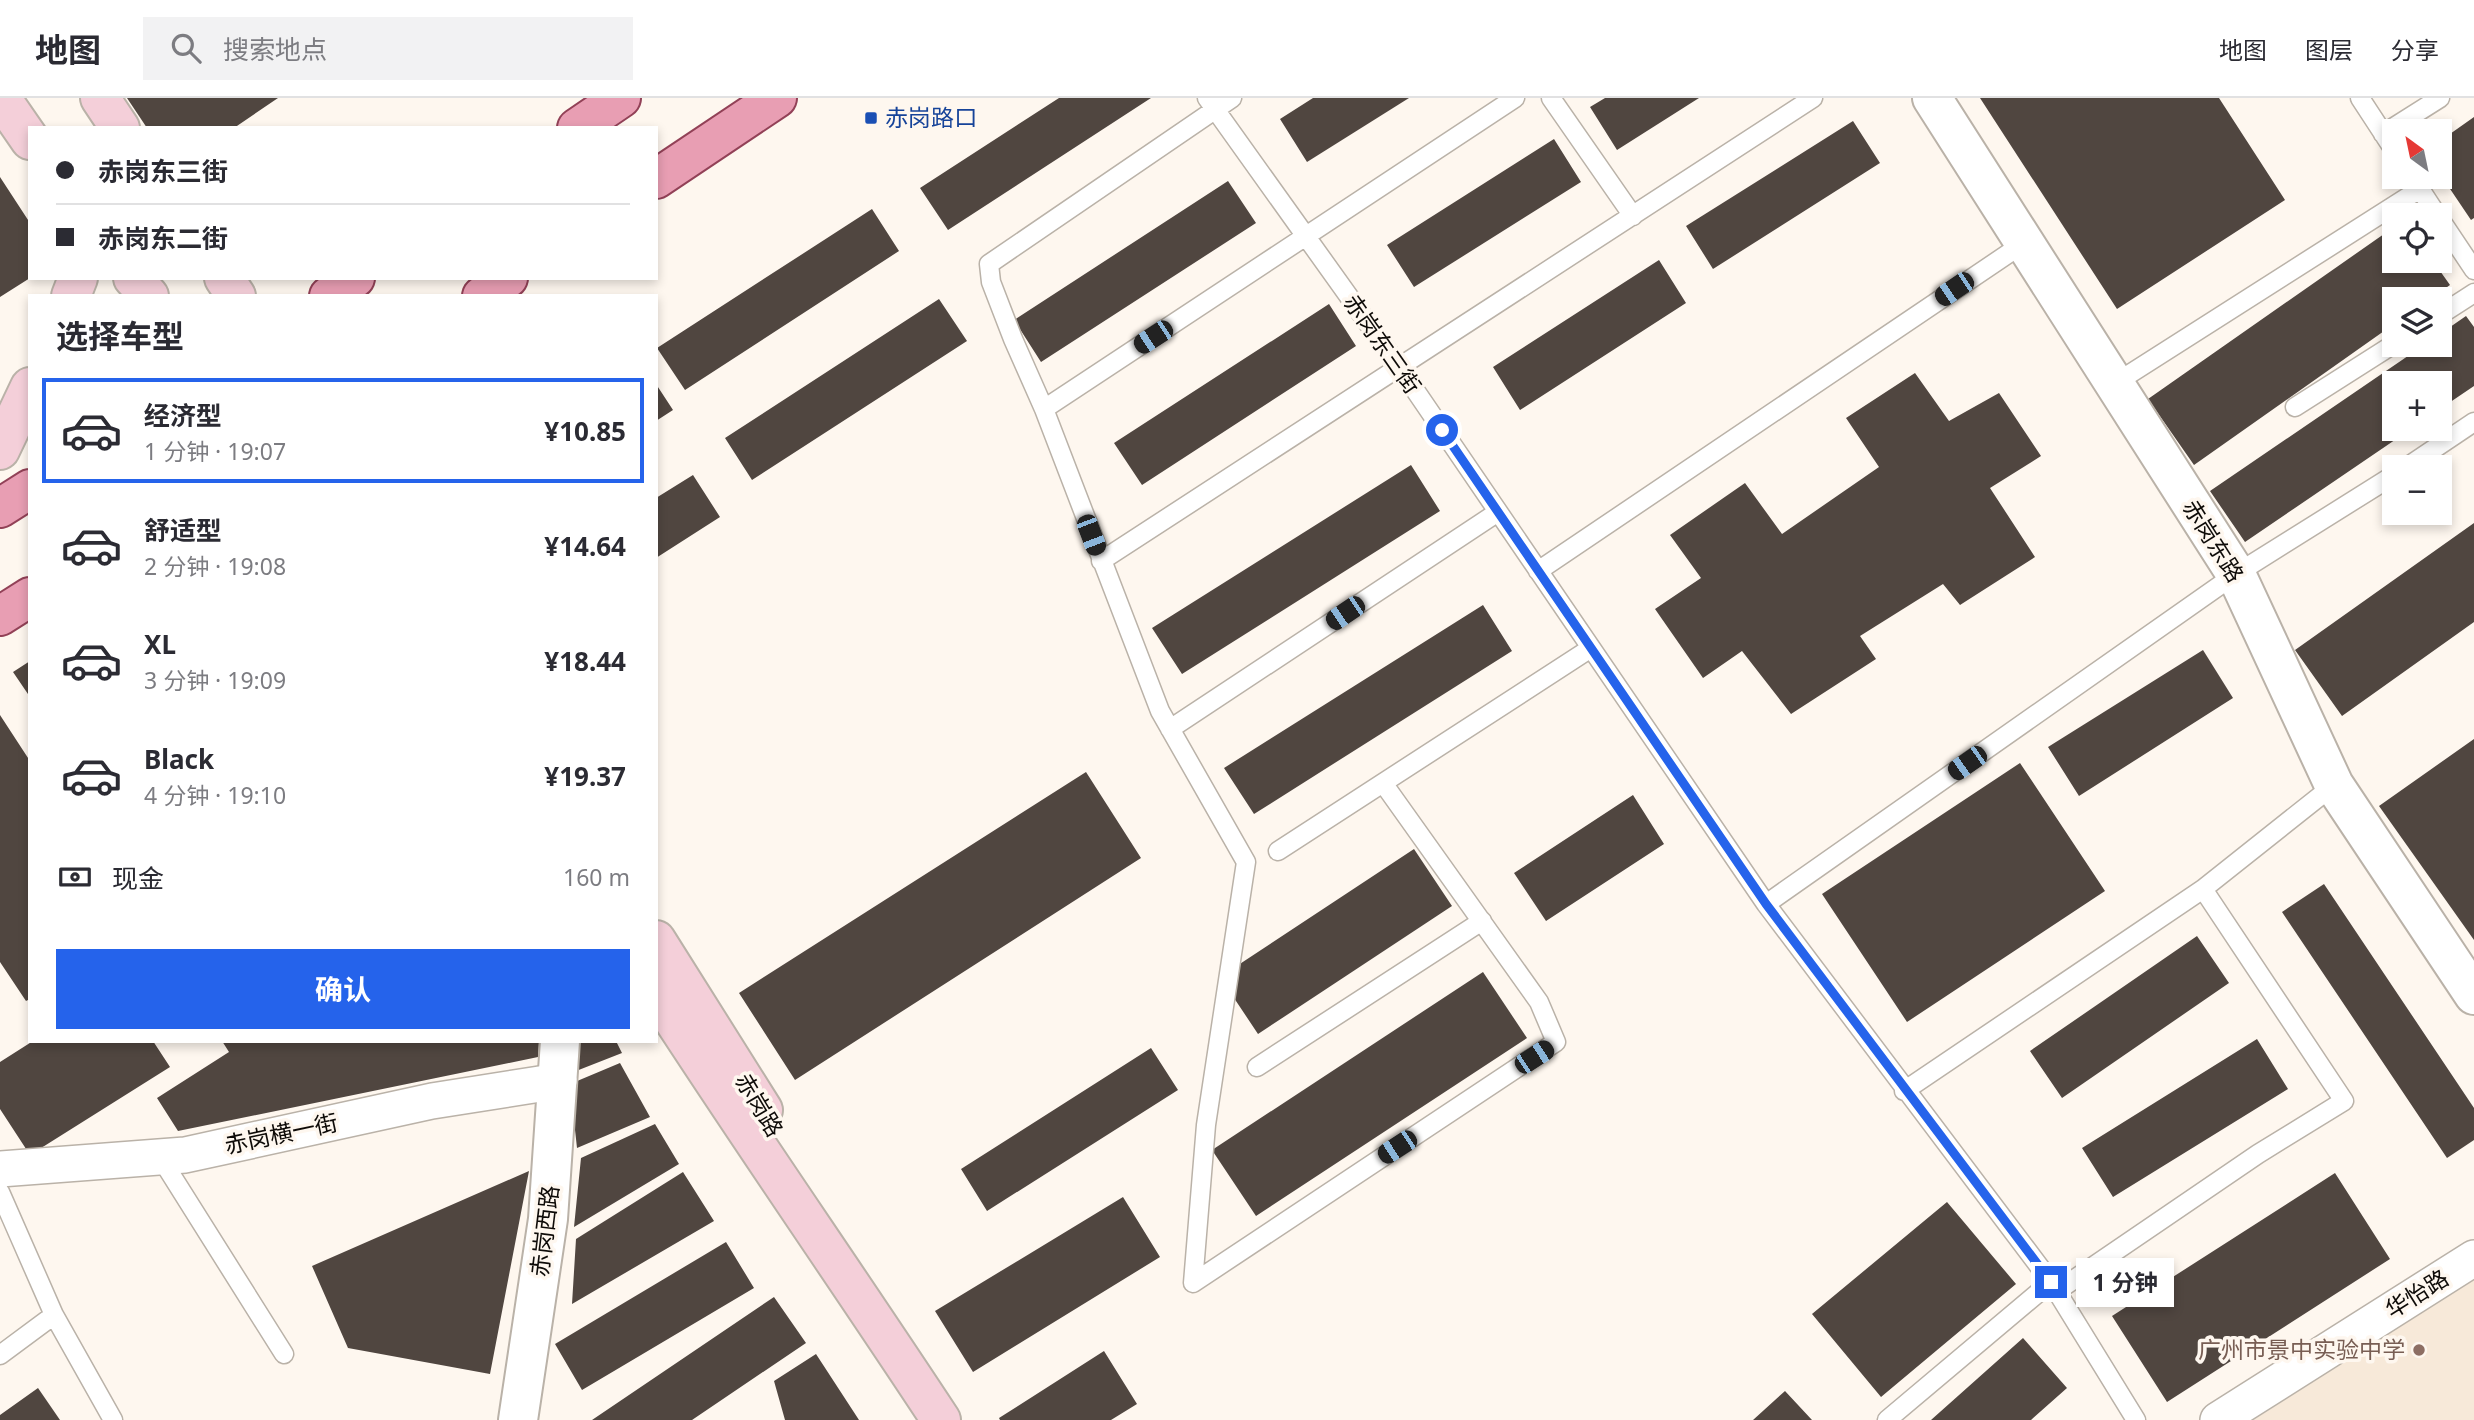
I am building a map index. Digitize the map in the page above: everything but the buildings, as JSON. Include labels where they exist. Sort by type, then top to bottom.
[{"type":"main road","points":[[1,98],[28,137]]},
{"type":"main road","points":[[100,98],[119,126]]},
{"type":"main road","points":[[581,126],[621,98]]},
{"type":"main road","points":[[658,178],[777,98]]},
{"type":"main road","points":[[135,280],[147,294]]},
{"type":"main road","points":[[332,294],[352,280]]},
{"type":"main road","points":[[485,294],[505,280]]},
{"type":"main road","points":[[0,450],[28,391]]},
{"type":"main road","points":[[0,508],[28,490]]},
{"type":"main road","points":[[0,617],[28,598]]},
{"type":"main road","name":"赤岗路","points":[[658,943],[769,1121],[817,1210],[848,1278]]},
{"type":"main road","name":"赤岗路","points":[[658,996],[769,1168],[848,1278],[941,1420]]},
{"type":"street","name":"赤岗东路","points":[[1932,98],[2236,575],[2334,785],[2474,995]]},
{"type":"street","name":"赤岗西路","points":[[518,1420],[548,1219],[560,1043]]},
{"type":"street","name":"赤岗横一街","points":[[0,1169],[185,1155],[432,1101],[559,1081]]},
{"type":"street","name":"华怡路","points":[[2218,1420],[2474,1258]]},
{"type":"lane","points":[[1232,98],[1211,104],[989,264],[991,282],[1044,409],[1160,711],[1246,862],[1206,1125],[1193,1283],[1556,1042],[1539,1002],[1383,783]]},
{"type":"lane","points":[[1044,409],[1515,98]]},
{"type":"lane","points":[[1551,98],[1633,216]]},
{"type":"lane","points":[[1101,561],[1813,98]]},
{"type":"lane","points":[[2360,98],[2382,132]]},
{"type":"lane","points":[[2407,119],[2440,98]]},
{"type":"lane","name":"赤岗东三街","points":[[1211,104],[1400,368],[1766,904],[2054,1287],[2137,1420]]},
{"type":"lane","points":[[2114,384],[2407,189]]},
{"type":"lane","points":[[2452,231],[2468,247],[2474,270]]},
{"type":"lane","points":[[1538,571],[2024,243]]},
{"type":"lane","points":[[2452,307],[2474,293]]},
{"type":"lane","points":[[2295,407],[2382,352]]},
{"type":"lane","points":[[2425,455],[2474,422]]},
{"type":"lane","points":[[1766,904],[2236,575],[2382,483]]},
{"type":"lane","points":[[1170,729],[1498,512]]},
{"type":"lane","points":[[1278,850],[1591,648]]},
{"type":"lane","points":[[1904,1091],[2203,889],[2334,785]]},
{"type":"lane","points":[[1887,1420],[2054,1287],[2344,1101],[2203,889]]},
{"type":"lane","points":[[1257,1067],[1482,921]]},
{"type":"lane","points":[[160,1157],[284,1354]]},
{"type":"lane","points":[[0,1192],[54,1315],[113,1420]]},
{"type":"lane","points":[[0,1355],[54,1315]]},
{"type":"shaded area","name":"广州市景中实验中学","points":[[2474,1280],[2474,1420],[2253,1420]]},
{"type":"place","name":"赤岗路口","points":[[871,118]]},
{"type":"place","name":"广州市景中实验中学","points":[[2419,1350]]},
{"type":"route","points":[[1442,430],[1766,904],[1904,1091],[2051,1282]]}]
